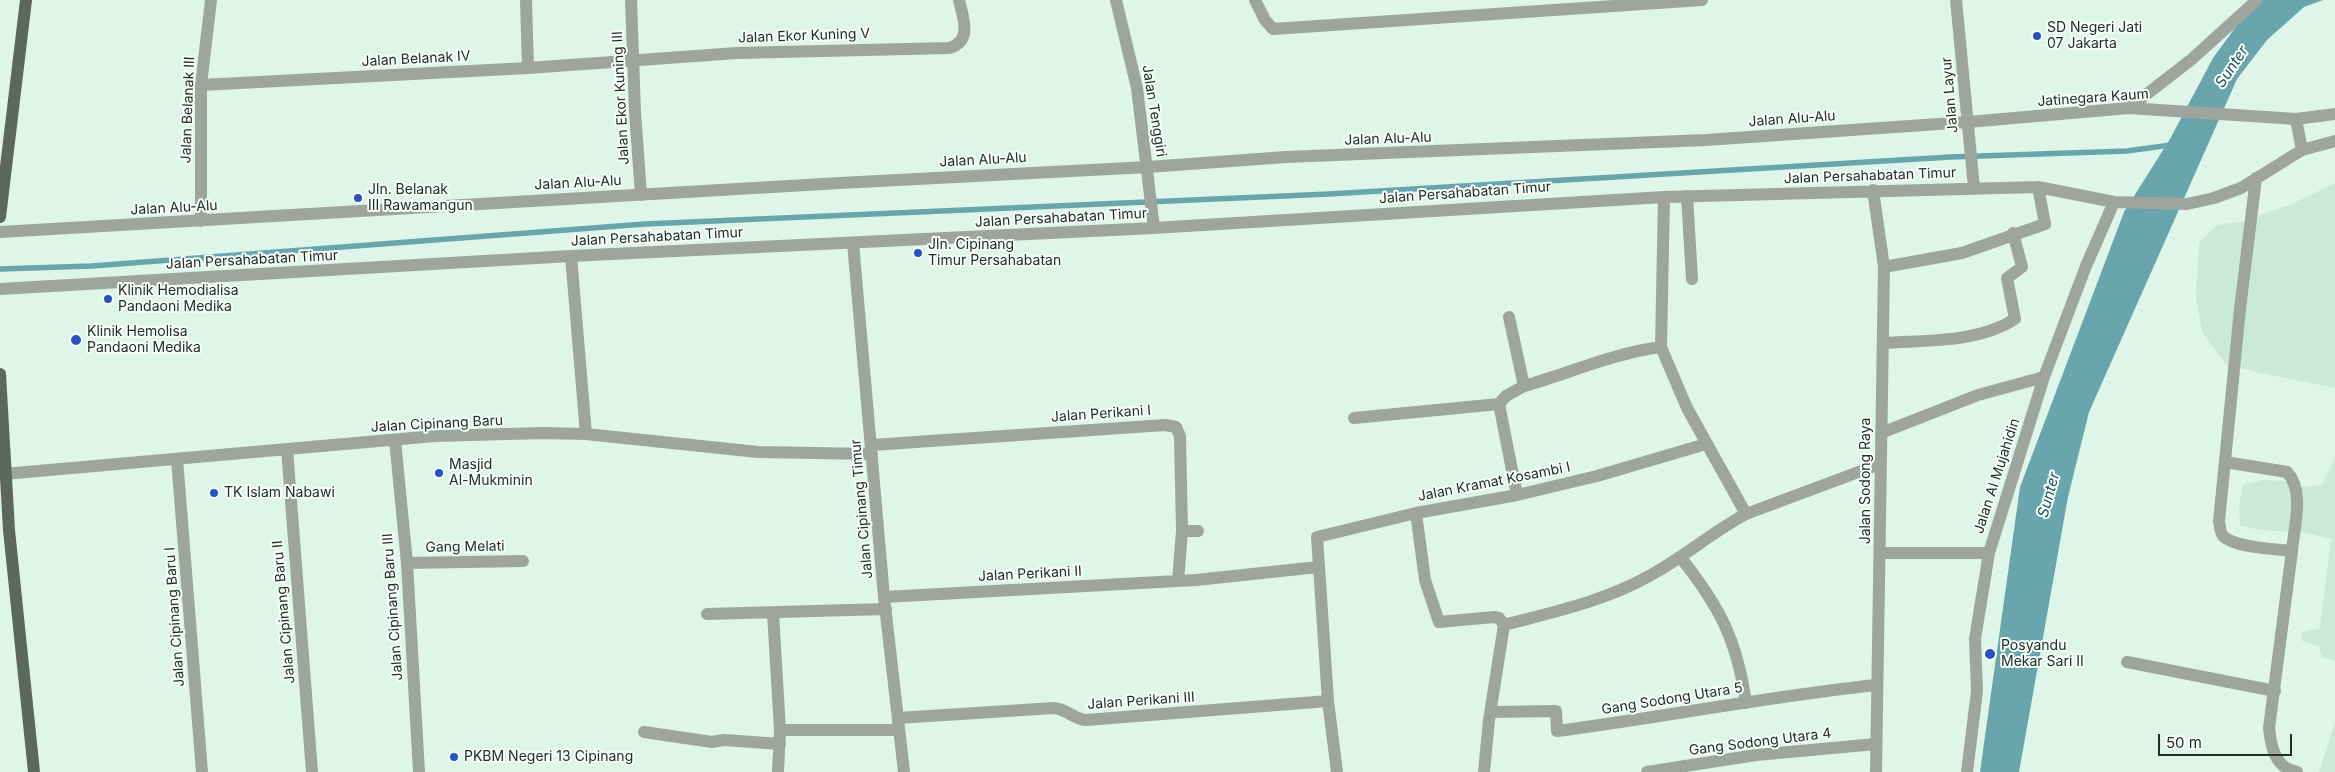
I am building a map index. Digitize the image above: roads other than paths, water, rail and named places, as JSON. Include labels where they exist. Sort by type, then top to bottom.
[{"type":"main road","points":[[0,217],[26,0]]},
{"type":"main road","points":[[0,374],[4,474],[34,772]]},
{"type":"street","name":"Jalan Belanak III","points":[[201,221],[201,85],[211,0]]},
{"type":"street","points":[[526,0],[528,68]]},
{"type":"street","name":"Jalan Ekor Kuning III","points":[[631,0],[632,60],[641,195]]},
{"type":"street","name":"Jalan Ekor Kuning V","points":[[632,60],[737,53],[949,48],[960,43],[964,37],[965,29],[959,0]]},
{"type":"street","name":"Jalan Tenggiri","points":[[1116,0],[1137,88],[1154,222]]},
{"type":"street","points":[[1255,0],[1265,20],[1273,28],[1702,0]]},
{"type":"street","name":"Jalan Layur","points":[[1956,0],[1974,188]]},
{"type":"street","points":[[2129,108],[2192,60],[2257,0]]},
{"type":"street","name":"Jalan Belanak IV","points":[[201,85],[528,68],[632,60]]},
{"type":"street","name":"Jatinegara Kaum","points":[[1968,122],[2129,108],[2280,118],[2335,114]]},
{"type":"street","points":[[2296,118],[2302,150]]},
{"type":"street","name":"Jalan Alu-Alu","points":[[0,232],[1148,167],[1286,157],[1586,146],[1968,122]]},
{"type":"street","name":"Jalan Persahabatan Timur","points":[[0,288],[571,256],[853,243],[1154,222],[1686,196],[2038,187],[2118,203],[2187,204],[2214,198],[2241,188],[2302,150],[2335,140]]},
{"type":"street","points":[[2256,178],[2240,309],[2219,521],[2224,537],[2256,547],[2292,551]]},
{"type":"street","points":[[1884,268],[1962,252],[2013,233],[2045,224],[2038,187]]},
{"type":"street","name":"Jalan Sodong Raya","points":[[1873,190],[1884,268],[1884,343],[1880,464],[1881,553],[1876,772]]},
{"type":"street","points":[[1686,196],[1692,280]]},
{"type":"street","points":[[1664,197],[1661,347],[1687,408],[1746,514]]},
{"type":"street","name":"Jalan Al Mujahidin","points":[[1967,772],[1976,691],[1976,639],[1989,553],[2044,377],[2086,266],[2118,203]]},
{"type":"street","points":[[1884,343],[1962,337],[1996,329],[2015,319],[2007,278],[2022,268],[2013,233]]},
{"type":"street","name":"Jalan Cipinang Timur","points":[[853,243],[885,603],[904,772]]},
{"type":"street","points":[[571,256],[586,434]]},
{"type":"street","points":[[1509,317],[1524,386]]},
{"type":"street","points":[[1354,418],[1498,404],[1506,396],[1524,386],[1597,362],[1661,347]]},
{"type":"street","points":[[1881,433],[1978,395],[2044,377]]},
{"type":"street","points":[[1498,404],[1517,495]]},
{"type":"street","name":"Jalan Perikani I","points":[[872,449],[1170,425],[1178,430],[1180,436],[1182,531],[1178,581]]},
{"type":"street","name":"Jalan Cipinang Baru","points":[[4,474],[445,436],[586,434],[758,452],[872,449]]},
{"type":"street","name":"Jalan Cipinang Baru III","points":[[395,440],[407,563],[419,772]]},
{"type":"street","name":"Jalan Kramat Kosambi I","points":[[1318,568],[1317,537],[1416,513],[1517,495],[1597,476],[1706,444]]},
{"type":"street","name":"Jalan Cipinang Baru II","points":[[287,449],[312,772]]},
{"type":"street","name":"Jalan Cipinang Baru I","points":[[177,459],[202,772]]},
{"type":"street","points":[[2225,462],[2287,472],[2295,483],[2297,497],[2292,551],[2269,728],[2271,747],[2277,759],[2287,770],[2297,772]]},
{"type":"street","points":[[1504,625],[1601,597],[1648,578],[1746,514],[1880,464]]},
{"type":"street","points":[[1416,513],[1425,580],[1439,622],[1494,617],[1499,618],[1504,625],[1484,772]]},
{"type":"street","points":[[1182,531],[1198,531]]},
{"type":"street","points":[[1881,553],[1989,553]]},
{"type":"street","points":[[1681,558],[1710,595],[1725,622],[1742,672],[1746,703]]},
{"type":"street","name":"Gang Melati","points":[[407,563],[524,561]]},
{"type":"street","points":[[1318,568],[1328,701],[1337,772]]},
{"type":"street","name":"Jalan Perikani II","points":[[707,614],[773,613],[1240,577],[1318,568]]},
{"type":"street","points":[[773,613],[780,730],[778,772]]},
{"type":"street","points":[[2127,662],[2275,691]]},
{"type":"street","name":"Gang Sodong Utara 5","points":[[1491,712],[1556,711],[1557,731],[1783,696],[1877,685]]},
{"type":"street","name":"Jalan Perikani III","points":[[780,730],[899,724],[1054,708],[1061,709],[1077,720],[1086,720],[1328,701]]},
{"type":"street","points":[[644,732],[712,742],[724,740],[780,744]]},
{"type":"street","name":"Gang Sodong Utara 4","points":[[1647,772],[1756,755],[1876,744]]},
{"type":"water","name":"Sunter","points":[[2260,0],[2323,0],[2304,7],[2267,40],[2237,79],[2089,412],[2068,497],[2019,772],[1980,772],[2020,487],[2124,212],[2170,139],[2213,58],[2249,9]]},
{"type":"waterway","points":[[0,269],[92,266],[645,224],[1329,194],[1951,157],[2127,151],[2171,145]]},
{"type":"place","name":"SD Negeri Jati 07 Jakarta","points":[[2037,36]]},
{"type":"place","name":"Jln. Belanak III Rawamangun","points":[[358,198]]},
{"type":"place","name":"Jln. Cipinang Timur Persahabatan","points":[[918,253]]},
{"type":"place","name":"Klinik Hemodialisa Pandaoni Medika","points":[[108,299]]},
{"type":"place","name":"Klinik Hemolisa Pandaoni Medika","points":[[76,340]]},
{"type":"place","name":"Masjid Al-Mukminin","points":[[439,473]]},
{"type":"place","name":"TK Islam Nabawi","points":[[214,493]]},
{"type":"place","name":"Posyandu Mekar Sari II","points":[[1990,654]]},
{"type":"place","name":"PKBM Negeri 13 Cipinang","points":[[454,757]]}]
